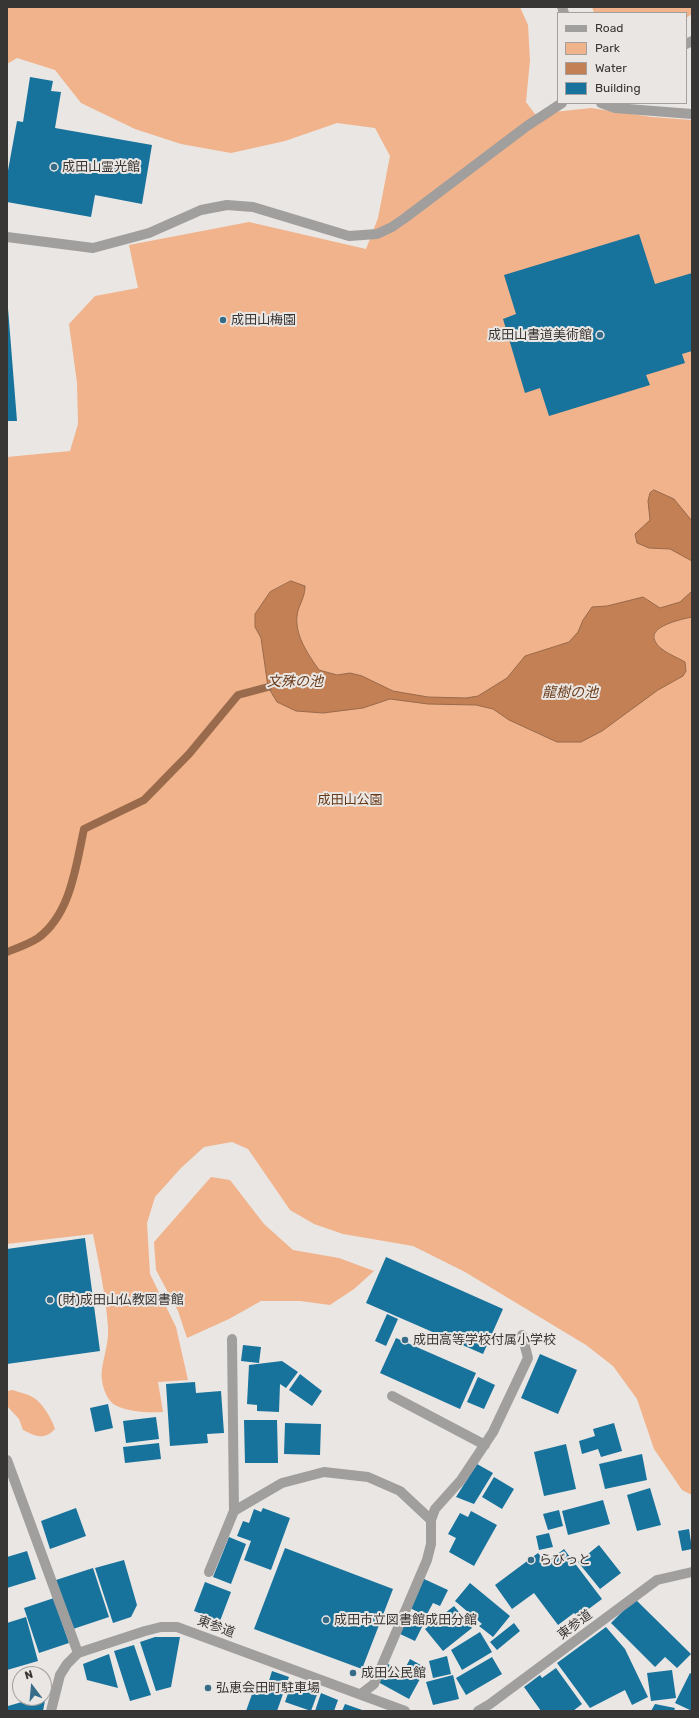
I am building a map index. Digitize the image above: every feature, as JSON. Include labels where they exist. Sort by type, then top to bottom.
[{"type":"street","points":[[7,237],[93,248],[149,234],[201,210],[214,206],[238,205],[253,207],[349,236],[377,234],[399,223],[527,126],[560,104]]},
{"type":"street","points":[[604,104],[615,108],[692,114]]},
{"type":"street","points":[[361,1694],[374,1684],[427,1560],[431,1544],[431,1520],[435,1509],[461,1480],[485,1445],[528,1358],[522,1335]]},
{"type":"street","points":[[209,1572],[234,1511],[232,1339]]},
{"type":"street","points":[[392,1396],[485,1445]]},
{"type":"street","points":[[7,1460],[78,1653]]},
{"type":"street","points":[[234,1511],[282,1483],[324,1472],[368,1477],[400,1492],[431,1520]]},
{"type":"street","name":"東参道","points":[[478,1711],[490,1704],[657,1580],[692,1572]]},
{"type":"street","name":"東参道","points":[[51,1711],[60,1675],[67,1664],[78,1653],[161,1627],[177,1627],[405,1711]]},
{"type":"green space","name":"成田山公園","points":[[7,7],[520,7],[528,25],[530,60],[526,102],[535,114],[591,108],[652,117],[692,120],[692,1495],[682,1490],[654,1449],[637,1399],[613,1366],[586,1345],[465,1272],[413,1246],[343,1234],[314,1224],[290,1210],[248,1149],[232,1142],[204,1147],[181,1168],[155,1197],[147,1223],[150,1274],[176,1327],[188,1380],[158,1382],[163,1412],[139,1412],[120,1407],[111,1402],[104,1389],[102,1373],[108,1327],[104,1292],[93,1234],[7,1244],[7,457],[70,451],[78,424],[77,383],[69,324],[95,296],[138,288],[129,245],[249,222],[366,249],[378,218],[390,156],[375,128],[337,123],[285,141],[231,153],[181,144],[135,129],[81,103],[55,70],[17,58],[7,64]]},
{"type":"green space","points":[[592,7],[692,7],[692,14],[687,17],[687,12],[594,12]]},
{"type":"green space","points":[[211,1177],[230,1180],[264,1224],[293,1250],[339,1258],[374,1271],[354,1289],[330,1305],[300,1301],[261,1301],[229,1319],[187,1338],[178,1311],[156,1270],[154,1242]]},
{"type":"green space","points":[[13,1390],[30,1395],[40,1403],[47,1412],[55,1429],[51,1433],[39,1436],[23,1430],[19,1419],[7,1406],[7,1391]]},
{"type":"water","points":[[654,490],[674,499],[692,521],[692,561],[670,549],[649,548],[637,543],[635,534],[650,520],[648,501],[650,493]]},
{"type":"water","name":"龍樹の池","points":[[291,581],[305,586],[304,595],[297,616],[298,631],[303,644],[319,670],[337,675],[350,673],[362,676],[393,691],[428,697],[466,698],[478,696],[507,678],[525,656],[569,642],[578,632],[583,620],[592,607],[607,606],[643,597],[660,608],[680,602],[692,591],[692,617],[681,619],[661,627],[656,631],[654,636],[657,645],[660,648],[685,662],[686,671],[683,676],[658,690],[602,731],[581,742],[557,742],[509,720],[493,709],[476,705],[428,704],[390,699],[363,708],[323,713],[296,711],[277,702],[268,687],[261,638],[255,627],[255,614],[270,592]]},
{"type":"building","points":[[30,77],[53,81],[51,91],[61,92],[55,128],[152,145],[142,204],[95,195],[91,217],[7,202],[7,176],[17,121],[23,122]]},
{"type":"building","name":"成田山書道美術館","points":[[639,234],[655,284],[692,273],[692,351],[682,354],[685,363],[646,375],[650,385],[549,416],[540,388],[525,393],[503,319],[516,314],[504,275]]},
{"type":"building","points":[[7,296],[17,421],[7,421]]},
{"type":"building","name":"(財)成田山仏教図書館","points":[[85,1238],[100,1351],[7,1364],[7,1249]]},
{"type":"building","points":[[386,1257],[503,1309],[483,1354],[366,1303]]},
{"type":"building","points":[[387,1314],[398,1319],[386,1346],[375,1341]]},
{"type":"building","points":[[396,1338],[476,1373],[460,1409],[380,1373]]},
{"type":"building","points":[[243,1345],[261,1347],[259,1363],[241,1361]]},
{"type":"building","points":[[540,1354],[577,1370],[558,1414],[521,1398]]},
{"type":"building","points":[[282,1361],[298,1372],[286,1388],[280,1384],[279,1412],[257,1411],[257,1405],[247,1404],[249,1365]]},
{"type":"building","points":[[300,1374],[322,1391],[312,1406],[289,1390]]},
{"type":"building","points":[[478,1377],[495,1385],[484,1409],[467,1402]]},
{"type":"building","points":[[195,1382],[196,1393],[221,1391],[224,1433],[207,1434],[208,1443],[170,1446],[166,1384]]},
{"type":"building","points":[[108,1404],[113,1428],[95,1432],[90,1408]]},
{"type":"building","points":[[156,1417],[159,1439],[126,1443],[123,1421]]},
{"type":"building","points":[[244,1420],[277,1420],[278,1463],[245,1463]]},
{"type":"building","points":[[285,1423],[321,1424],[320,1455],[284,1454]]},
{"type":"building","points":[[614,1423],[622,1451],[601,1457],[598,1449],[582,1454],[579,1441],[595,1436],[593,1429]]},
{"type":"building","points":[[159,1443],[161,1459],[125,1463],[123,1447]]},
{"type":"building","points":[[566,1444],[576,1489],[544,1496],[534,1452]]},
{"type":"building","points":[[642,1454],[647,1480],[605,1489],[599,1464]]},
{"type":"building","points":[[477,1464],[493,1473],[474,1504],[456,1497]]},
{"type":"building","points":[[494,1477],[514,1489],[502,1509],[482,1497]]},
{"type":"building","points":[[650,1488],[661,1525],[637,1531],[627,1495]]},
{"type":"building","points":[[603,1500],[610,1524],[568,1535],[562,1511]]},
{"type":"building","points":[[76,1508],[86,1536],[50,1549],[41,1521]]},
{"type":"building","points":[[263,1508],[290,1518],[271,1570],[244,1560],[251,1541],[237,1536],[243,1521],[249,1523],[254,1509],[261,1512]]},
{"type":"building","points":[[559,1510],[563,1526],[548,1530],[543,1514]]},
{"type":"building","points":[[471,1511],[497,1525],[474,1566],[449,1552],[456,1538],[448,1534],[460,1513],[468,1517]]},
{"type":"building","points":[[689,1529],[692,1549],[682,1551],[678,1531]]},
{"type":"building","points":[[549,1533],[553,1547],[539,1550],[536,1536]]},
{"type":"building","points":[[229,1537],[246,1544],[231,1584],[213,1577]]},
{"type":"building","points":[[599,1545],[621,1573],[600,1589],[578,1562]]},
{"type":"building","points":[[285,1548],[393,1589],[362,1669],[254,1629]]},
{"type":"building","points":[[564,1549],[602,1599],[578,1617],[574,1613],[558,1625],[534,1593],[512,1609],[495,1585],[538,1553],[546,1563]]},
{"type":"building","points":[[27,1551],[36,1579],[7,1588],[7,1557]]},
{"type":"building","points":[[124,1560],[137,1605],[131,1617],[113,1623],[95,1568]]},
{"type":"building","points":[[93,1568],[109,1617],[73,1629],[56,1580]]},
{"type":"building","points":[[424,1579],[448,1590],[440,1606],[433,1603],[426,1616],[410,1608]]},
{"type":"building","points":[[205,1582],[231,1592],[220,1621],[194,1611]]},
{"type":"building","points":[[470,1583],[510,1616],[493,1637],[479,1626],[482,1624],[455,1601]]},
{"type":"building","points":[[54,1598],[69,1643],[39,1653],[24,1608]]},
{"type":"building","points":[[635,1599],[691,1654],[677,1668],[665,1657],[655,1667],[611,1623]]},
{"type":"building","points":[[454,1606],[472,1628],[443,1651],[425,1629]]},
{"type":"building","points":[[408,1616],[424,1623],[415,1641],[400,1634]]},
{"type":"building","points":[[26,1617],[38,1661],[21,1666],[12,1666],[12,1669],[7,1670],[7,1623]]},
{"type":"building","points":[[514,1623],[520,1631],[497,1650],[490,1642]]},
{"type":"building","points":[[606,1627],[625,1649],[648,1697],[632,1705],[625,1690],[590,1708],[557,1663]]},
{"type":"building","points":[[480,1632],[492,1652],[462,1670],[451,1650]]},
{"type":"building","points":[[155,1637],[180,1637],[171,1687],[156,1691],[140,1642]]},
{"type":"building","points":[[134,1645],[151,1695],[130,1701],[114,1651]]},
{"type":"building","points":[[109,1654],[118,1688],[87,1680],[83,1664]]},
{"type":"building","points":[[447,1656],[451,1674],[433,1678],[429,1661]]},
{"type":"building","points":[[492,1657],[502,1674],[466,1695],[456,1678]]},
{"type":"building","points":[[410,1659],[426,1668],[409,1699],[378,1682],[388,1664],[403,1672]]},
{"type":"building","points":[[556,1668],[582,1704],[573,1711],[541,1711],[524,1687],[540,1675],[542,1678]]},
{"type":"building","points":[[672,1670],[676,1698],[651,1701],[647,1673]]},
{"type":"building","points":[[272,1671],[289,1677],[277,1711],[246,1711],[256,1683],[267,1687]]},
{"type":"building","points":[[690,1673],[692,1674],[692,1711],[675,1703]]},
{"type":"building","points":[[453,1675],[459,1699],[433,1705],[426,1682]]},
{"type":"building","points":[[292,1682],[318,1692],[311,1711],[285,1702]]},
{"type":"building","points":[[321,1693],[338,1700],[334,1711],[315,1711]]},
{"type":"building","points":[[345,1704],[365,1711],[342,1711]]},
{"type":"building","points":[[655,1704],[675,1708],[674,1711],[651,1711]]},
{"type":"building","points":[[8,1706],[44,1706],[43,1711],[7,1711]]},
{"type":"waterway","name":"文殊の池","points":[[7,952],[38,938],[49,928],[58,916],[65,902],[75,873],[84,829],[144,800],[189,754],[238,695],[268,687]]},
{"type":"place","name":"成田山霊光館","points":[[54,167]]},
{"type":"place","name":"成田山梅園","points":[[223,320]]},
{"type":"place","name":"成田山書道美術館","points":[[600,335]]},
{"type":"place","name":"(財)成田山仏教図書館","points":[[50,1300]]},
{"type":"place","name":"成田高等学校付属小学校","points":[[405,1340]]},
{"type":"place","name":"らびっと","points":[[531,1560]]},
{"type":"place","name":"成田市立図書館成田分館","points":[[326,1620]]},
{"type":"place","name":"成田公民館","points":[[353,1673]]},
{"type":"place","name":"弘恵会田町駐車場","points":[[208,1688]]}]
